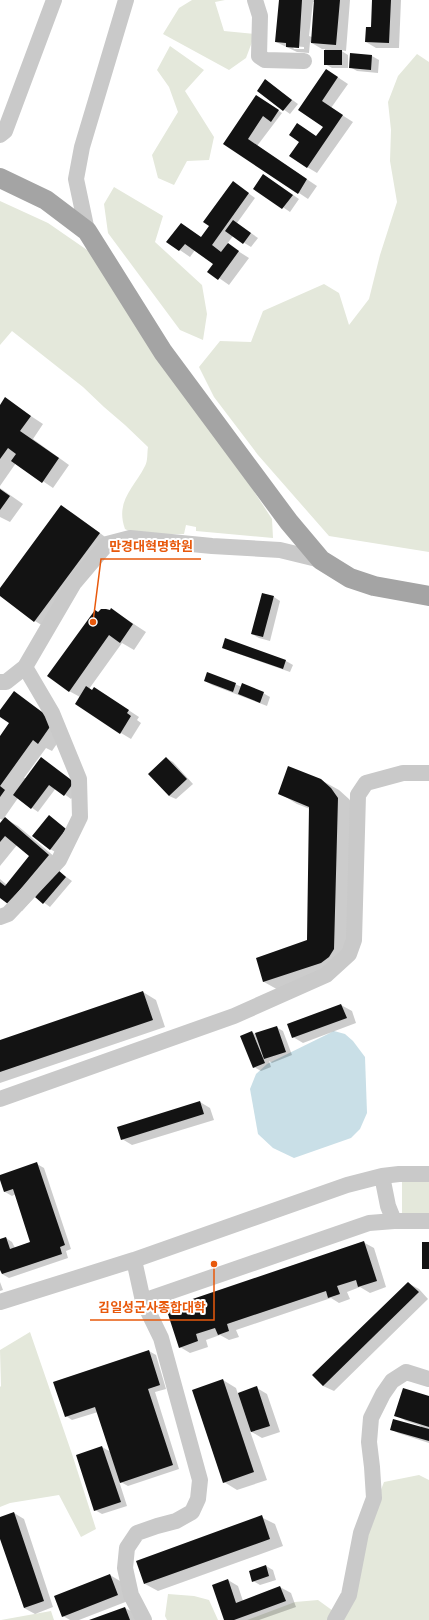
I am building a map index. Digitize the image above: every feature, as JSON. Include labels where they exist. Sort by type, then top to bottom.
[{"type":"main road","points":[[0,178],[46,200],[87,231],[163,352],[289,522],[321,560],[350,578],[374,586],[429,596]]},
{"type":"street","points":[[0,135],[5,131],[54,0]]},
{"type":"street","points":[[87,231],[76,180],[82,147],[126,0]]},
{"type":"street","points":[[255,0],[260,16],[259,56],[265,60],[304,60]]},
{"type":"street","points":[[0,682],[6,682],[25,666],[74,582],[107,544],[130,538],[280,550],[321,560]]},
{"type":"street","points":[[0,917],[8,914],[58,860],[80,816],[79,779],[52,713],[25,666]]},
{"type":"street","points":[[0,1099],[234,1016],[326,975],[349,954],[354,940],[358,795],[366,783],[403,773],[429,773]]},
{"type":"street","points":[[0,1302],[134,1260],[347,1185],[382,1176],[399,1174],[429,1174]]},
{"type":"street","points":[[382,1176],[388,1206],[394,1220]]},
{"type":"street","points":[[143,1301],[369,1223],[394,1220],[429,1221]]},
{"type":"street","points":[[134,1260],[143,1301],[161,1338],[200,1480],[198,1498],[192,1512],[176,1521],[138,1533],[127,1548],[125,1568],[131,1595],[144,1620]]},
{"type":"street","points":[[335,1620],[349,1595],[361,1533],[374,1498],[369,1442],[371,1418],[383,1394],[392,1381],[406,1372],[429,1379]]},
{"type":"shaded area","points":[[192,0],[225,0],[215,2],[224,31],[255,34],[246,58],[229,70],[163,34],[179,8]]},
{"type":"shaded area","points":[[170,46],[204,70],[185,91],[214,137],[209,160],[187,161],[174,185],[158,178],[152,155],[178,112],[169,87],[157,70]]},
{"type":"shaded area","points":[[417,54],[429,62],[429,552],[329,536],[258,455],[214,397],[199,367],[220,341],[251,342],[263,311],[324,284],[339,293],[349,325],[369,299],[380,255],[397,202],[390,161],[391,130],[388,102],[398,76]]},
{"type":"shaded area","points":[[114,187],[163,216],[155,242],[202,285],[207,314],[203,340],[180,330],[108,233],[104,204]]},
{"type":"shaded area","points":[[0,201],[48,223],[90,252],[212,427],[272,519],[273,538],[196,531],[196,527],[186,525],[184,534],[137,535],[125,529],[122,510],[127,495],[146,464],[148,447],[83,387],[12,331],[0,345]]},
{"type":"shaded area","points":[[402,1180],[429,1180],[429,1214],[402,1213]]},
{"type":"shaded area","points":[[30,1332],[96,1529],[81,1537],[59,1495],[10,1503],[0,1507],[0,1350]]},
{"type":"shaded area","points":[[419,1475],[429,1480],[429,1620],[247,1620],[295,1602],[318,1600],[340,1616],[349,1573],[384,1482]]},
{"type":"shaded area","points":[[168,1594],[194,1596],[209,1600],[218,1620],[167,1620],[165,1616]]},
{"type":"shaded area","points":[[51,1611],[54,1620],[1,1620]]},
{"type":"water","points":[[334,1031],[345,1034],[353,1041],[365,1057],[367,1113],[360,1129],[351,1138],[294,1158],[273,1148],[258,1134],[250,1089],[256,1074],[267,1064]]},
{"type":"building","points":[[279,0],[302,0],[299,48],[286,47],[286,43],[275,42]]},
{"type":"building","points":[[314,0],[340,0],[336,45],[311,43]]},
{"type":"building","points":[[372,0],[391,0],[389,43],[365,42],[366,27],[371,27]]},
{"type":"building","points":[[324,50],[342,50],[342,65],[324,65]]},
{"type":"building","points":[[350,53],[372,55],[371,70],[349,68]]},
{"type":"building","points":[[326,69],[338,77],[322,101],[343,115],[307,168],[289,156],[299,142],[289,135],[297,123],[316,136],[323,127],[298,110]]},
{"type":"building","points":[[265,79],[292,100],[283,111],[257,91]]},
{"type":"building","points":[[256,95],[279,110],[271,122],[263,116],[248,139],[307,179],[298,194],[223,144]]},
{"type":"building","points":[[263,174],[293,195],[282,209],[253,189]]},
{"type":"building","points":[[233,181],[249,193],[212,245],[221,252],[228,243],[239,251],[218,280],[207,272],[213,264],[185,244],[179,251],[166,242],[181,223],[201,237],[209,226],[203,222]]},
{"type":"building","points":[[233,220],[251,233],[243,244],[225,231]]},
{"type":"building","points":[[5,397],[31,416],[20,431],[59,458],[42,483],[11,461],[16,454],[8,448],[0,459],[0,405]]},
{"type":"building","points":[[0,489],[10,496],[0,510]]},
{"type":"building","points":[[61,505],[100,533],[34,622],[0,596],[0,588]]},
{"type":"building","points":[[262,593],[274,596],[263,637],[251,634]]},
{"type":"building","points":[[111,608],[133,624],[120,643],[109,635],[69,692],[47,676],[95,610],[98,612],[101,609],[110,610]]},
{"type":"building","points":[[225,638],[286,660],[283,669],[222,648]]},
{"type":"building","points":[[207,672],[236,683],[233,692],[204,681]]},
{"type":"building","points":[[242,683],[264,692],[260,703],[238,694]]},
{"type":"building","points":[[86,686],[92,690],[94,687],[129,710],[127,713],[131,716],[120,734],[75,704]]},
{"type":"building","points":[[14,691],[54,721],[38,744],[33,740],[0,786],[0,736],[9,723],[0,717],[0,710]]},
{"type":"building","points":[[41,757],[74,782],[64,796],[49,785],[31,809],[13,795]]},
{"type":"building","points":[[166,757],[187,779],[169,796],[148,774]]},
{"type":"building","points":[[288,766],[321,779],[331,788],[338,798],[334,949],[329,957],[321,963],[263,982],[256,958],[307,940],[309,807],[278,794]]},
{"type":"building","points":[[0,786],[5,790],[0,797]]},
{"type":"building","points":[[49,815],[66,829],[50,850],[32,836]]},
{"type":"building","points":[[5,817],[49,855],[8,904],[0,898],[0,882],[5,886],[29,856],[5,836],[0,842],[0,823]]},
{"type":"building","points":[[58,870],[66,877],[43,904],[35,897]]},
{"type":"building","points":[[143,991],[153,1020],[0,1072],[0,1040]]},
{"type":"building","points":[[341,1004],[347,1018],[292,1038],[287,1024]]},
{"type":"building","points":[[277,1026],[286,1052],[264,1059],[255,1033]]},
{"type":"building","points":[[252,1031],[265,1063],[253,1068],[240,1036]]},
{"type":"building","points":[[200,1101],[204,1114],[121,1140],[117,1127]]},
{"type":"building","points":[[37,1162],[65,1245],[60,1247],[62,1254],[2,1274],[0,1270],[0,1239],[6,1237],[10,1249],[30,1242],[13,1189],[4,1192],[0,1175]]},
{"type":"building","points":[[364,1241],[377,1281],[358,1287],[356,1280],[337,1286],[340,1294],[328,1298],[326,1291],[227,1324],[229,1331],[218,1335],[215,1328],[196,1334],[198,1341],[179,1348],[166,1308]]},
{"type":"building","points":[[422,1242],[429,1242],[429,1269],[422,1269]]},
{"type":"building","points":[[408,1282],[419,1292],[323,1386],[312,1375]]},
{"type":"building","points":[[149,1350],[160,1385],[148,1389],[173,1465],[120,1483],[95,1407],[65,1417],[53,1382]]},
{"type":"building","points":[[223,1379],[254,1472],[223,1483],[192,1390]]},
{"type":"building","points":[[257,1386],[270,1426],[251,1432],[238,1393]]},
{"type":"building","points":[[403,1388],[429,1396],[429,1427],[394,1416]]},
{"type":"building","points":[[393,1419],[429,1429],[429,1441],[390,1430]]},
{"type":"building","points":[[102,1446],[121,1502],[94,1511],[76,1455]]},
{"type":"building","points":[[14,1512],[44,1601],[24,1608],[0,1539],[0,1517]]},
{"type":"building","points":[[262,1515],[270,1539],[144,1584],[136,1561]]},
{"type":"building","points":[[266,1565],[269,1576],[252,1582],[249,1571]]},
{"type":"building","points":[[110,1574],[118,1595],[62,1617],[54,1596]]},
{"type":"building","points":[[228,1579],[236,1603],[280,1586],[286,1601],[234,1620],[224,1620],[212,1585]]},
{"type":"building","points":[[125,1607],[130,1620],[89,1620]]},
{"type":"place","name":"만경대혁명학원","points":[[93,622]]},
{"type":"place","name":"김일성군사종합대학","points":[[214,1264]]}]
